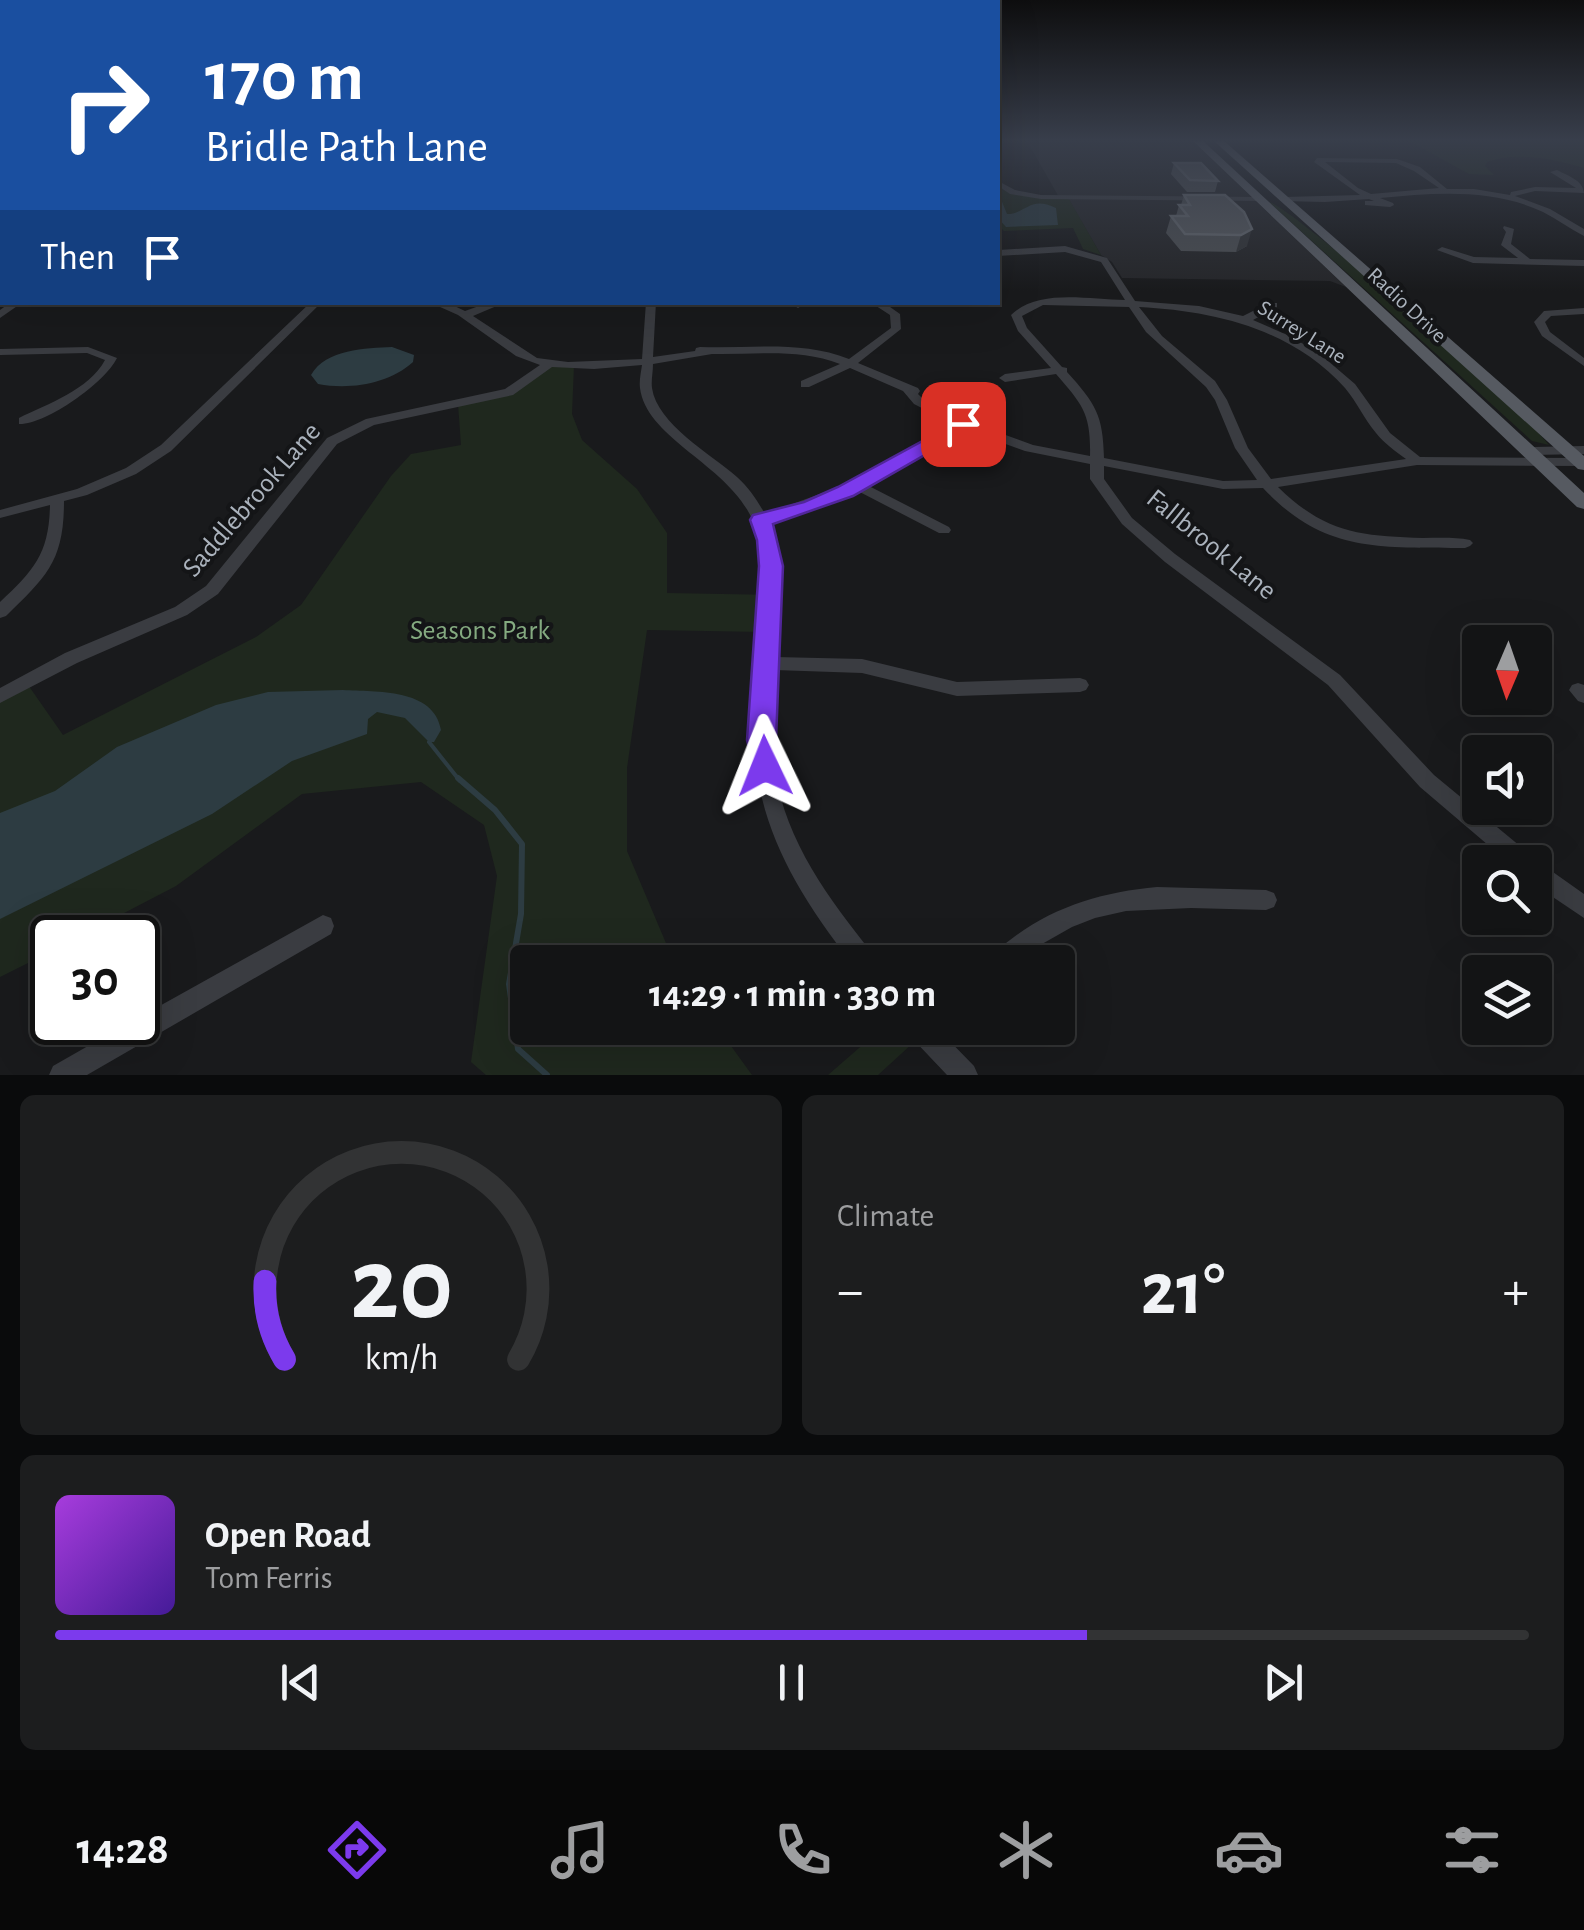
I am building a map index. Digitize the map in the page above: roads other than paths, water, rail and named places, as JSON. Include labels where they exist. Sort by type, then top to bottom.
[{"type":"main road","name":"Radio Drive","points":[[1252,191],[1584,503]]},
{"type":"main road","points":[[1257,191],[1284,199]]},
{"type":"main road","name":"Radio Drive","points":[[1275,191],[1580,458]]},
{"type":"main road","points":[[1263,202],[1284,205],[1307,219]]},
{"type":"street","points":[[1012,191],[1041,197],[1263,202]]},
{"type":"street","points":[[1357,191],[1390,205],[1377,206],[1360,199]]},
{"type":"street","points":[[1284,199],[1360,199],[1421,191]]},
{"type":"street","points":[[1474,191],[1534,202],[1579,225],[1584,233]]},
{"type":"street","points":[[1512,195],[1527,191]]},
{"type":"street","points":[[1507,228],[1511,232],[1506,246],[1526,261]]},
{"type":"street","points":[[1000,253],[1054,248],[1098,256],[1108,264],[1154,334],[1217,393],[1243,450],[1268,484],[1290,507],[1331,534],[1366,541],[1466,543]]},
{"type":"street","points":[[1442,250],[1473,260],[1584,263]]},
{"type":"street","name":"Fallbrook Lane","points":[[1132,304],[1042,303],[1018,311],[1019,325],[1063,370],[1092,413],[1097,428],[1097,479],[1139,532],[1314,663],[1354,700],[1426,780],[1503,845]]},
{"type":"street","name":"Surrey Lane","points":[[1132,304],[1194,306],[1246,319],[1277,334],[1346,382],[1377,427],[1417,461]]},
{"type":"street","points":[[0,514],[56,501],[131,471],[166,448],[314,305]]},
{"type":"street","points":[[442,305],[468,314],[534,360],[549,364],[580,366],[710,351],[792,349],[852,363],[908,390],[918,401],[963,424],[1017,443],[1214,484],[1268,484],[1417,461],[1580,458]]},
{"type":"street","points":[[468,314],[493,305]]},
{"type":"street","points":[[651,305],[649,402],[756,508],[768,540],[771,566],[762,740],[778,824],[807,884],[852,945]]},
{"type":"street","points":[[805,384],[852,363],[896,328],[895,314],[880,305]]},
{"type":"street","points":[[1246,319],[1274,306]]},
{"type":"street","points":[[1523,314],[1540,318],[1556,312],[1584,311]]},
{"type":"street","points":[[1540,318],[1541,329],[1584,363]]},
{"type":"street","points":[[0,352],[88,350],[111,358],[100,375],[23,421]]},
{"type":"street","name":"Saddlebrook Lane","points":[[0,696],[71,658],[181,612],[212,590],[332,441],[370,422],[509,392],[549,364]]},
{"type":"street","points":[[1005,378],[1063,370]]},
{"type":"street","points":[[761,520],[811,506],[856,485],[963,424]]},
{"type":"street","points":[[856,485],[944,530]]},
{"type":"street","points":[[0,612],[45,567],[56,546],[56,501]]},
{"type":"street","points":[[767,663],[862,666],[957,689],[1080,685]]},
{"type":"street","points":[[1552,884],[1584,906]]},
{"type":"street","points":[[1021,945],[1061,917],[1091,906],[1146,898],[1266,900]]},
{"type":"street","points":[[62,1075],[324,926]]},
{"type":"street","points":[[939,1045],[964,1075]]},
{"type":"waterway","points":[[429,742],[460,781]]},
{"type":"waterway","points":[[458,778],[495,810],[522,844],[521,914],[509,984],[518,1049],[547,1075]]},
{"type":"park label","name":"Seasons Park","points":[[480,631]]}]
